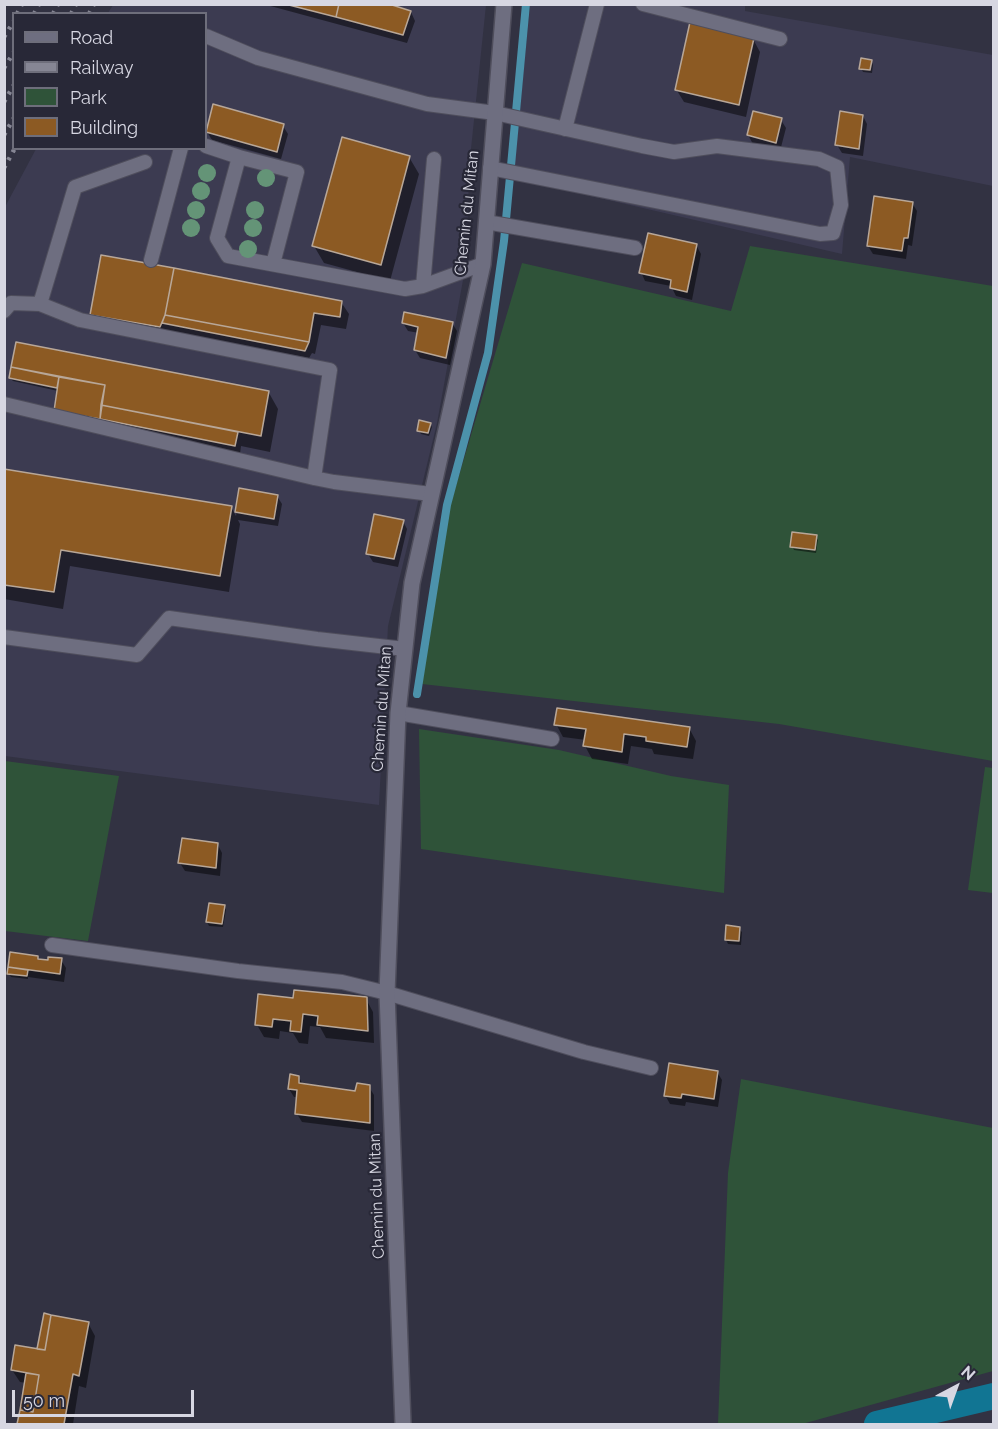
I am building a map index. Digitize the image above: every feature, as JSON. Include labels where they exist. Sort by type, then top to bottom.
[{"type":"street","name":"Chemin du Mitan","points":[[403,1425],[387,993],[398,712],[412,583],[483,264],[504,4]]},
{"type":"lane","points":[[565,129],[597,4]]},
{"type":"lane","points":[[643,4],[780,39]]},
{"type":"lane","points":[[207,36],[258,58],[427,104],[495,113],[674,152],[717,146],[819,159],[837,167],[841,205],[833,233],[820,234],[490,168]]},
{"type":"lane","points":[[207,146],[297,172],[273,264]]},
{"type":"lane","points":[[151,260],[180,150]]},
{"type":"lane","points":[[239,157],[217,238],[228,256],[405,289],[423,286],[483,264]]},
{"type":"lane","points":[[423,286],[434,159]]},
{"type":"lane","points":[[40,304],[75,187],[145,162]]},
{"type":"lane","points":[[486,222],[635,248]]},
{"type":"lane","points":[[4,311],[11,303],[40,304],[80,320],[330,370],[314,478]]},
{"type":"lane","points":[[4,404],[314,478],[431,494]]},
{"type":"lane","points":[[4,637],[137,656],[170,618],[405,649]]},
{"type":"lane","points":[[398,712],[552,739]]},
{"type":"lane","points":[[52,945],[238,971],[342,982],[387,993],[584,1052],[651,1068]]},
{"type":"shaded area","points":[[113,5],[486,5],[469,168],[467,258],[437,423],[388,626],[379,805],[5,756],[5,207],[35,150],[207,150],[207,12],[109,12]]},
{"type":"shaded area","points":[[530,5],[745,5],[745,11],[993,55],[993,186],[850,157],[842,254],[513,178]]},
{"type":"green space","points":[[750,246],[993,286],[993,761],[779,724],[422,684],[450,506],[522,263],[731,311]]},
{"type":"green space","points":[[419,729],[559,750],[671,776],[729,785],[724,893],[421,849]]},
{"type":"green space","points":[[5,761],[119,776],[88,941],[5,931]]},
{"type":"green space","points":[[985,767],[993,768],[993,893],[968,890]]},
{"type":"green space","points":[[741,1079],[993,1128],[993,1371],[802,1424],[718,1424],[728,1173]]},
{"type":"building","points":[[285,4],[339,4],[336,17]]},
{"type":"building","points":[[339,4],[389,4],[411,11],[403,35],[336,17]]},
{"type":"building","points":[[690,22],[754,38],[739,105],[675,90]]},
{"type":"building","points":[[861,58],[872,60],[870,70],[859,69]]},
{"type":"building","points":[[213,104],[284,124],[277,152],[207,132]]},
{"type":"building","points":[[753,111],[782,118],[776,143],[747,135]]},
{"type":"building","points":[[840,111],[863,115],[859,149],[835,145]]},
{"type":"building","points":[[342,137],[410,156],[381,265],[312,246]]},
{"type":"building","points":[[874,196],[913,202],[908,238],[904,238],[902,251],[867,246]]},
{"type":"building","points":[[648,233],[697,244],[687,292],[670,288],[671,280],[639,273]]},
{"type":"building","points":[[101,255],[174,268],[165,315],[160,327],[90,315]]},
{"type":"building","points":[[174,268],[342,301],[340,317],[314,313],[309,342],[165,315]]},
{"type":"building","points":[[404,312],[453,322],[446,358],[414,350],[418,327],[402,323]]},
{"type":"building","points":[[165,315],[309,342],[305,351],[162,323]]},
{"type":"building","points":[[16,342],[269,391],[261,436],[101,405],[105,385],[11,367]]},
{"type":"building","points":[[11,367],[59,377],[57,388],[9,378]]},
{"type":"building","points":[[59,377],[105,385],[100,419],[54,411]]},
{"type":"building","points":[[101,405],[238,432],[235,446],[100,419]]},
{"type":"building","points":[[419,420],[431,423],[428,433],[417,431]]},
{"type":"building","points":[[4,469],[232,506],[220,576],[61,550],[54,592],[4,585]]},
{"type":"building","points":[[239,488],[278,495],[274,519],[235,512]]},
{"type":"building","points":[[374,514],[404,520],[394,559],[366,554]]},
{"type":"building","points":[[792,532],[817,535],[815,550],[790,547]]},
{"type":"building","points":[[557,708],[690,727],[687,747],[646,741],[646,737],[624,734],[622,752],[583,746],[586,729],[554,725]]},
{"type":"building","points":[[182,838],[218,843],[216,868],[178,863]]},
{"type":"building","points":[[209,903],[225,905],[222,924],[206,922]]},
{"type":"building","points":[[726,925],[740,927],[739,941],[725,940]]},
{"type":"building","points":[[10,952],[38,956],[38,959],[62,958],[60,974],[8,967]]},
{"type":"building","points":[[8,967],[28,970],[27,976],[7,974]]},
{"type":"building","points":[[294,990],[367,997],[368,1031],[317,1025],[318,1016],[303,1014],[301,1032],[290,1031],[291,1021],[273,1019],[272,1027],[255,1025],[258,994],[293,998]]},
{"type":"building","points":[[669,1063],[718,1071],[714,1099],[682,1094],[681,1098],[664,1096]]},
{"type":"building","points":[[290,1074],[299,1076],[299,1083],[355,1091],[357,1083],[370,1085],[370,1123],[295,1114],[297,1090],[288,1089]]},
{"type":"building","points":[[44,1313],[51,1315],[45,1350],[37,1349]]},
{"type":"building","points":[[51,1315],[89,1322],[79,1376],[73,1374],[64,1424],[17,1424],[20,1410],[33,1412],[39,1375],[11,1370],[15,1345],[45,1350]]},
{"type":"building","points":[[26,1373],[39,1375],[33,1412],[20,1410]]},
{"type":"waterway","points":[[417,694],[447,505],[488,353],[504,241],[526,4]]},
{"type":"waterway","points":[[877,1424],[994,1396]]},
{"type":"railway","points":[[18,12],[22,4]]},
{"type":"railway","points":[[35,12],[39,4]]},
{"type":"railway","points":[[54,12],[58,4]]},
{"type":"railway","points":[[72,12],[76,4]]},
{"type":"railway","points":[[90,12],[94,4]]},
{"type":"railway","points":[[4,37],[12,24]]},
{"type":"railway","points":[[4,68],[12,55]]},
{"type":"railway","points":[[4,102],[12,88]]},
{"type":"railway","points":[[4,135],[12,121]]},
{"type":"railway","points":[[4,168],[14,150]]}]
